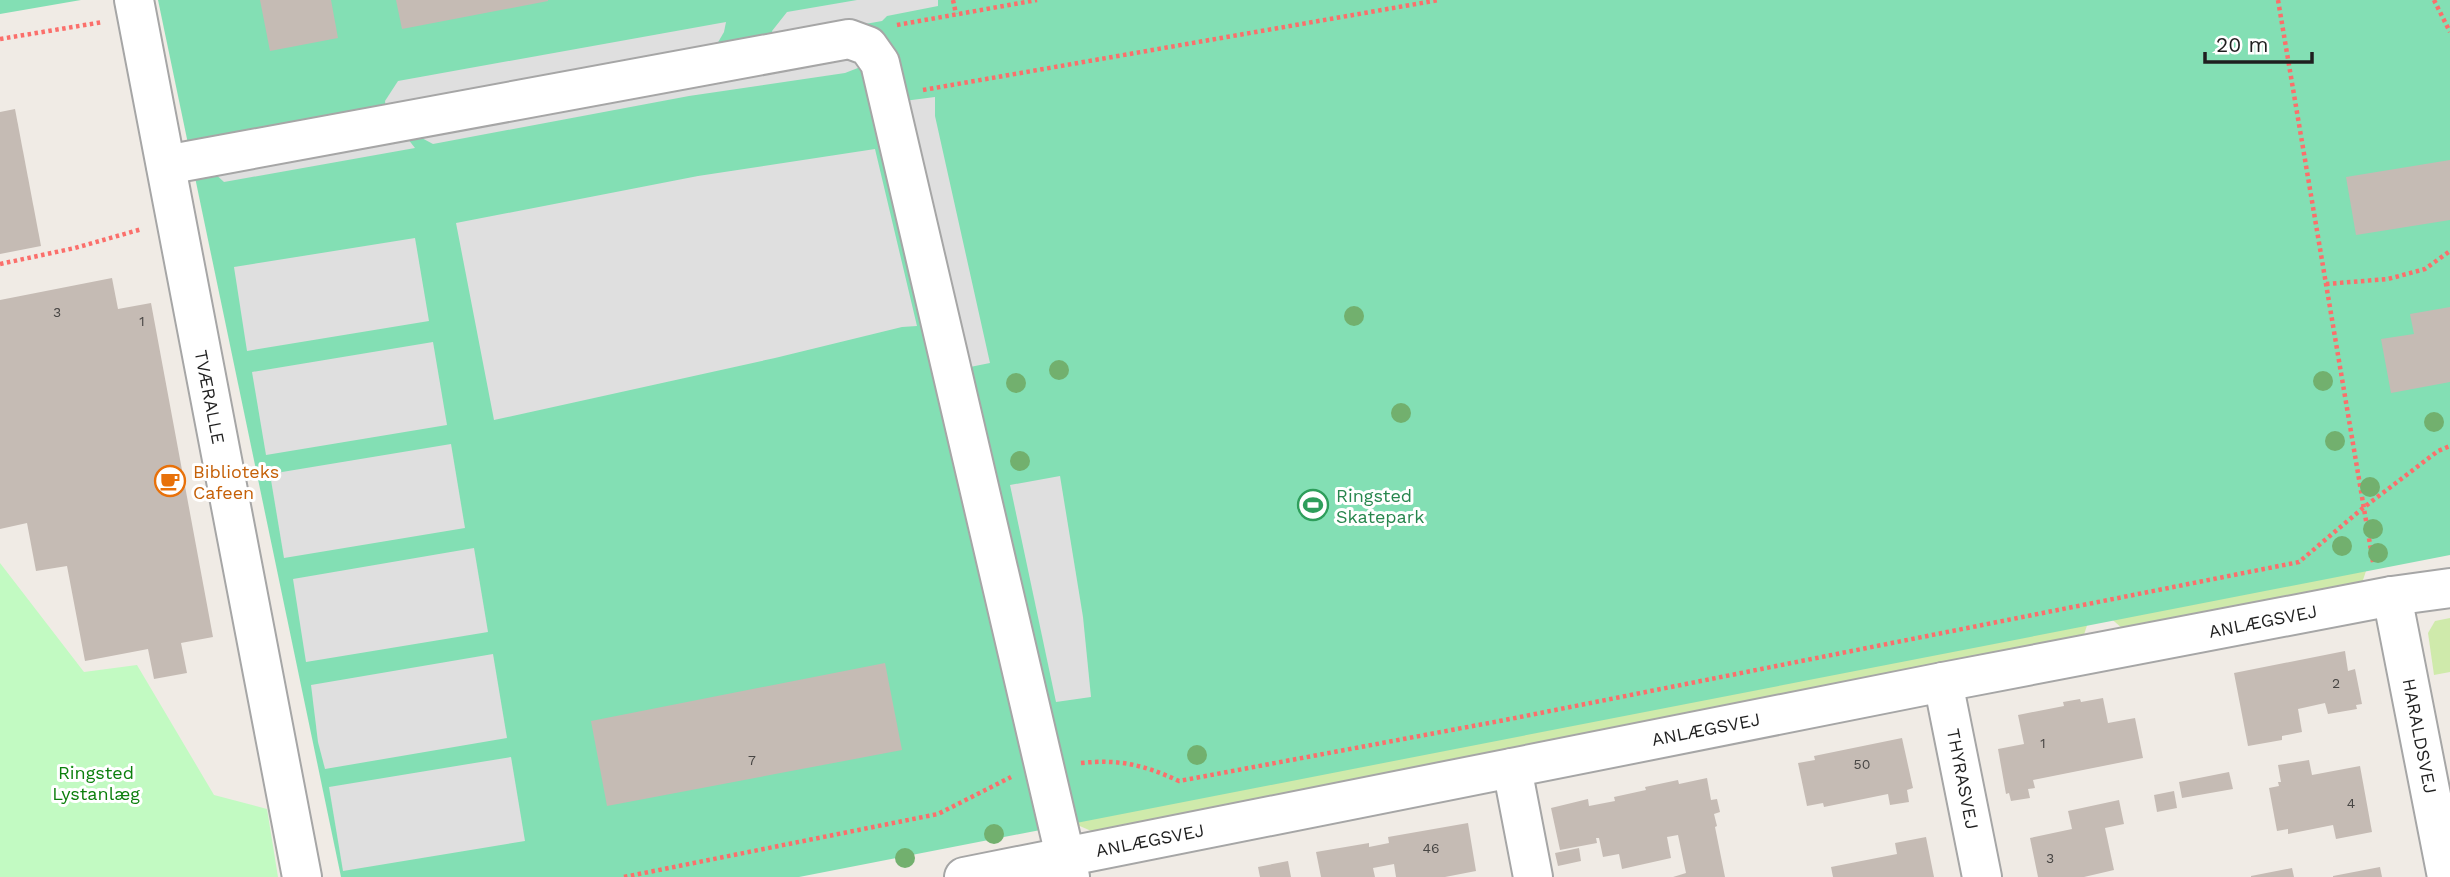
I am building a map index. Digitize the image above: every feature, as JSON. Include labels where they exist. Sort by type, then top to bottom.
[{"type":"street","name":"TVÆRALLE","points":[[135,8],[302,877]]},
{"type":"street","points":[[166,164],[849,39],[868,46],[880,63],[1068,867]]},
{"type":"street","name":"ANLÆGSVEJ","points":[[964,877],[1068,867],[1512,768],[2385,597],[2450,588]]},
{"type":"street","name":"HARALDSVEJ","points":[[2385,597],[2447,877]]},
{"type":"street","name":"THYRASVEJ","points":[[1943,682],[1982,877]]},
{"type":"street","points":[[1512,768],[1533,877]]},
{"type":"path","points":[[953,0],[956,14]]},
{"type":"path","points":[[868,46],[892,26],[1037,0]]},
{"type":"path","points":[[888,96],[1439,0]]},
{"type":"path","points":[[2278,0],[2363,508],[2385,597]]},
{"type":"path","points":[[2434,0],[2450,32]]},
{"type":"path","points":[[0,39],[135,8]]},
{"type":"path","points":[[0,264],[75,248],[176,220]]},
{"type":"path","points":[[2326,284],[2388,279],[2425,269],[2450,251]]},
{"type":"path","points":[[624,877],[938,814],[1011,777],[1044,767],[1098,761],[1130,762],[1179,781],[1519,717],[2299,562],[2363,508],[2438,451],[2450,446]]},
{"type":"green space","points":[[0,0],[81,0],[0,14]]},
{"type":"green space","points":[[158,0],[2450,0],[2450,555],[799,877],[341,877]]},
{"type":"green space","name":"Ringsted Lystanlæg","points":[[0,563],[84,672],[137,665],[214,795],[267,809],[278,877],[0,877]]},
{"type":"green space","points":[[2366,571],[2362,583],[2123,629],[2107,615]]},
{"type":"green space","points":[[2450,618],[2450,672],[2434,675],[2428,633],[2435,621]]},
{"type":"green space","points":[[2089,619],[2083,638],[1096,833],[1075,824],[1103,770]]},
{"type":"shaded area","points":[[857,0],[938,0],[938,6],[887,16],[882,21],[775,40],[772,31],[787,12]]},
{"type":"shaded area","points":[[726,22],[724,32],[713,51],[386,110],[385,101],[398,81]]},
{"type":"shaded area","points":[[839,52],[863,66],[845,73],[689,96],[433,144],[418,136]]},
{"type":"shaded area","points":[[935,97],[935,116],[990,363],[970,367],[904,101]]},
{"type":"shaded area","points":[[404,134],[415,148],[224,182],[211,170]]},
{"type":"shaded area","points":[[875,149],[917,326],[902,327],[494,420],[456,223],[698,176]]},
{"type":"shaded area","points":[[415,238],[429,321],[247,351],[234,267]]},
{"type":"shaded area","points":[[433,342],[447,425],[266,455],[252,372]]},
{"type":"shaded area","points":[[451,444],[465,528],[284,558],[270,474]]},
{"type":"shaded area","points":[[1060,476],[1083,617],[1091,697],[1056,702],[1010,485]]},
{"type":"shaded area","points":[[474,548],[488,632],[306,662],[293,579]]},
{"type":"shaded area","points":[[493,654],[507,738],[325,769],[318,742],[311,685]]},
{"type":"shaded area","points":[[511,757],[525,841],[343,871],[329,787]]},
{"type":"building","points":[[260,0],[331,0],[338,38],[270,51]]},
{"type":"building","points":[[396,0],[548,0],[548,1],[402,29]]},
{"type":"building","points":[[15,109],[41,246],[0,254],[0,112]]},
{"type":"building","points":[[2450,160],[2450,220],[2356,235],[2346,177]]},
{"type":"building","points":[[112,278],[118,309],[151,303],[213,637],[181,643],[187,673],[154,679],[148,649],[85,661],[67,566],[36,571],[27,523],[0,529],[0,300]]},
{"type":"building","points":[[2450,307],[2450,382],[2391,393],[2381,339],[2414,334],[2410,314]]},
{"type":"building","points":[[2345,651],[2348,671],[2355,669],[2362,704],[2356,705],[2357,709],[2328,714],[2325,703],[2298,709],[2302,732],[2282,736],[2282,740],[2248,746],[2234,673]]},
{"type":"building","points":[[885,663],[902,750],[607,806],[591,721]]},
{"type":"building","points":[[2103,698],[2108,723],[2135,718],[2143,758],[2033,780],[2035,788],[2028,789],[2030,798],[2011,801],[2009,793],[2006,794],[1998,749],[2024,744],[2018,715],[2064,706],[2063,702]]},
{"type":"building","points":[[1902,738],[1913,788],[1907,790],[1909,802],[1890,805],[1888,794],[1824,807],[1823,803],[1807,806],[1798,763],[1815,760],[1814,756]]},
{"type":"building","points":[[2309,760],[2312,775],[2360,766],[2372,832],[2336,839],[2333,825],[2288,834],[2288,829],[2277,831],[2269,788],[2279,786],[2278,782],[2281,782],[2278,765]]},
{"type":"building","points":[[2229,772],[2233,789],[2182,798],[2179,782]]},
{"type":"building","points":[[1707,778],[1711,800],[1717,799],[1720,812],[1714,814],[1715,827],[1725,877],[1673,877],[1686,873],[1678,835],[1667,837],[1671,858],[1622,869],[1619,854],[1603,857],[1599,838],[1596,838],[1597,843],[1560,850],[1551,808],[1588,799],[1589,806],[1615,801],[1614,797],[1646,790],[1645,787],[1678,780],[1679,784]]},
{"type":"building","points":[[2174,791],[2177,808],[2157,812],[2154,795]]},
{"type":"building","points":[[2119,800],[2124,824],[2105,828],[2114,870],[2084,877],[2038,877],[2030,838],[2072,829],[2068,811]]},
{"type":"building","points":[[1468,823],[1476,871],[1445,877],[1396,877],[1394,864],[1373,868],[1375,877],[1321,877],[1316,852],[1369,843],[1369,847],[1389,843],[1388,837]]},
{"type":"building","points":[[1926,837],[1934,877],[1833,877],[1831,867],[1897,854],[1895,843]]},
{"type":"building","points":[[1579,848],[1581,861],[1558,866],[1555,853]]},
{"type":"building","points":[[1288,861],[1291,877],[1260,877],[1258,867]]},
{"type":"building","points":[[2380,867],[2382,877],[2333,877],[2333,876]]},
{"type":"building","points":[[2292,868],[2294,877],[2251,877],[2251,876]]},
{"type":"place","name":"Biblioteks Cafeen","points":[[170,481]]},
{"type":"place","name":"Ringsted Skatepark","points":[[1313,505]]}]
